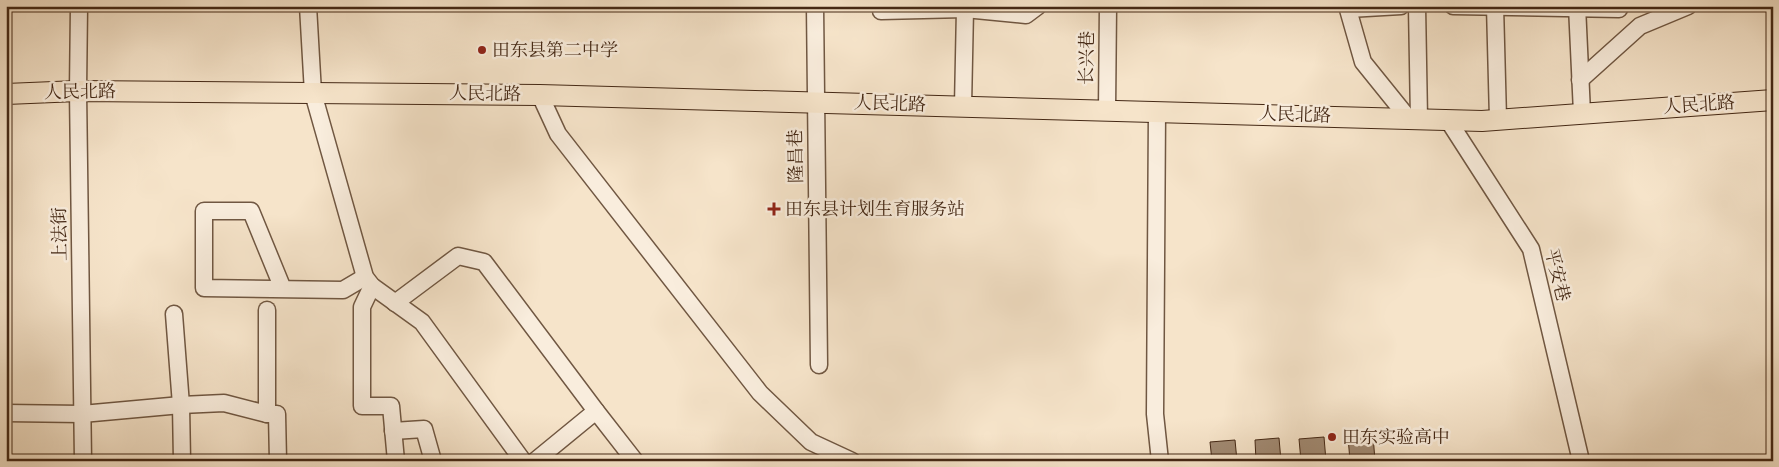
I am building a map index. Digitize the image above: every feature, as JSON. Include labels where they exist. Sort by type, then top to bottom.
[{"type":"main road","name":"人民北路","points":[[6,94],[78,91],[540,94],[1448,120],[1498,119],[1773,100]]},
{"type":"street","name":"上法街","points":[[78,6],[83,461]]},
{"type":"street","points":[[308,6],[314,93],[368,281],[362,307],[362,406],[391,406],[396,461]]},
{"type":"street","name":"隆昌巷","points":[[815,6],[819,365]]},
{"type":"street","points":[[881,6],[881,11],[965,9],[1026,15],[1038,6]]},
{"type":"street","name":"长兴巷","points":[[1107,110],[1108,6]]},
{"type":"street","points":[[1401,6],[1348,8],[1363,62],[1414,119]]},
{"type":"street","points":[[1414,119],[1417,6]]},
{"type":"street","points":[[1453,6],[1619,9]]},
{"type":"street","points":[[1580,80],[1640,26],[1688,6]]},
{"type":"street","points":[[1496,7],[1498,119]]},
{"type":"street","points":[[1577,7],[1582,113]]},
{"type":"street","points":[[963,106],[965,9]]},
{"type":"street","points":[[540,94],[558,134],[760,393],[812,442],[852,461]]},
{"type":"street","points":[[1157,112],[1154,414],[1160,461]]},
{"type":"street","name":"平安巷","points":[[1448,120],[1531,249],[1580,461]]},
{"type":"street","points":[[283,289],[250,211],[204,211],[204,288],[343,290],[368,281]]},
{"type":"street","points":[[395,303],[458,256],[484,262],[635,461]]},
{"type":"street","points":[[368,281],[422,322],[524,461]]},
{"type":"street","points":[[267,310],[268,414]]},
{"type":"street","points":[[174,314],[182,461]]},
{"type":"street","points":[[6,413],[82,414],[180,405],[224,404],[268,414],[277,414],[278,461]]},
{"type":"street","points":[[535,461],[596,411]]},
{"type":"street","points":[[393,431],[424,429],[433,461]]},
{"type":"building","points":[[1373,435],[1375,461],[1350,461],[1348,437]]},
{"type":"building","points":[[1324,437],[1326,461],[1301,461],[1299,439]]},
{"type":"building","points":[[1279,438],[1281,461],[1256,461],[1255,440]]},
{"type":"building","points":[[1235,440],[1237,461],[1212,461],[1210,442]]},
{"type":"place","name":"田东县第二中学","points":[[482,50]]},
{"type":"place","name":"田东县计划生育服务站","points":[[774,209]]},
{"type":"place","name":"田东实验高中","points":[[1332,437]]}]
